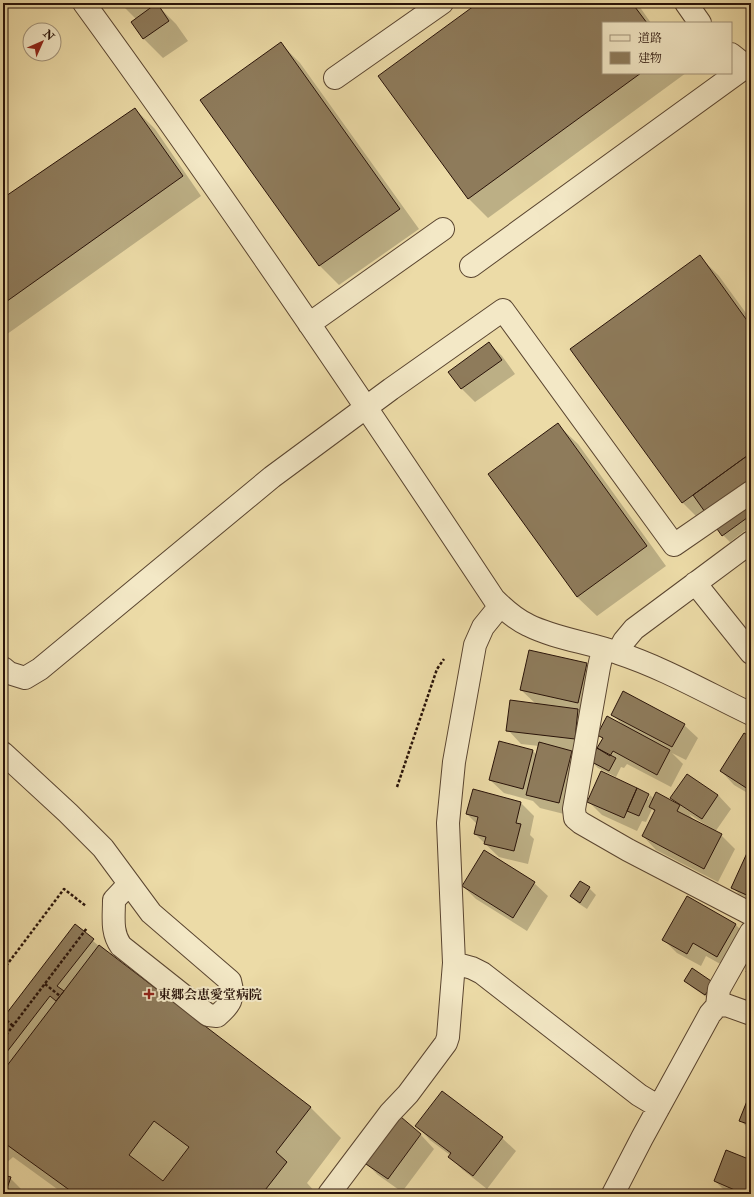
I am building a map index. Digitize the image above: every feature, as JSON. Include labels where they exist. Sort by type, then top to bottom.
[{"type":"street","points":[[84,3],[140,80],[367,408],[500,606],[516,619],[541,631],[610,650],[652,666],[751,714]]},
{"type":"street","points":[[336,78],[442,3]]},
{"type":"street","points":[[686,3],[699,22]]},
{"type":"street","points":[[732,73],[745,63]]},
{"type":"street","points":[[471,266],[730,74]]},
{"type":"street","points":[[309,324],[443,229]]},
{"type":"street","points":[[3,668],[9,673],[25,678],[40,669],[272,477],[503,310],[674,545],[751,492]]},
{"type":"street","points":[[751,542],[634,629],[624,641],[610,650],[599,667],[574,809],[575,818],[581,824],[751,914]]},
{"type":"street","points":[[695,583],[751,653]]},
{"type":"street","points":[[329,1194],[390,1113],[408,1094],[446,1043],[448,1037],[454,963],[448,823],[454,762],[475,645],[483,627],[500,606]]},
{"type":"street","points":[[3,753],[98,843],[151,913],[230,981],[233,992],[231,999],[225,1010],[217,1016],[208,1015],[121,946],[114,932],[114,900],[129,884]]},
{"type":"street","points":[[614,1194],[659,1107],[710,1014],[717,1006],[719,989],[751,932]]},
{"type":"street","points":[[454,963],[472,968],[482,973],[639,1095],[659,1107]]},
{"type":"street","points":[[717,1006],[726,1005],[751,1014]]},
{"type":"path","points":[[397,787],[437,669],[445,658]]},
{"type":"path","points":[[3,970],[64,889],[92,910]]},
{"type":"path","points":[[3,1039],[88,927]]},
{"type":"path","points":[[45,984],[60,996]]},
{"type":"path","points":[[3,1018],[13,1026]]},
{"type":"building","points":[[157,3],[169,21],[143,39],[131,22]]},
{"type":"building","points":[[478,3],[632,3],[646,22],[602,22],[602,74],[640,74],[468,199],[378,76]]},
{"type":"building","points":[[281,42],[400,209],[319,266],[200,100]]},
{"type":"building","points":[[135,108],[183,176],[3,304],[3,198]]},
{"type":"building","points":[[700,255],[751,326],[751,453],[682,503],[570,349]]},
{"type":"building","points":[[489,342],[502,360],[461,389],[448,372]]},
{"type":"building","points":[[558,423],[647,546],[577,597],[488,474]]},
{"type":"building","points":[[751,453],[751,515],[722,536],[693,495]]},
{"type":"building","points":[[529,650],[587,663],[578,703],[520,690]]},
{"type":"building","points":[[623,691],[685,724],[672,747],[611,715]]},
{"type":"building","points":[[510,700],[578,709],[575,739],[506,731]]},
{"type":"building","points":[[607,716],[670,750],[657,775],[613,751],[610,756],[597,748],[603,738],[597,735]]},
{"type":"building","points":[[744,733],[751,737],[751,791],[720,771]]},
{"type":"building","points":[[499,741],[533,750],[523,789],[489,780]]},
{"type":"building","points":[[539,742],[572,751],[559,803],[526,795]]},
{"type":"building","points":[[597,748],[616,758],[609,771],[590,761]]},
{"type":"building","points":[[601,771],[637,788],[624,818],[587,802]]},
{"type":"building","points":[[687,774],[718,795],[702,819],[670,798]]},
{"type":"building","points":[[637,788],[649,794],[639,816],[627,811]]},
{"type":"building","points":[[473,789],[521,802],[516,823],[521,824],[514,851],[484,844],[486,837],[474,834],[478,817],[466,814]]},
{"type":"building","points":[[656,792],[680,805],[677,811],[722,834],[704,869],[642,836],[655,810],[649,807]]},
{"type":"building","points":[[484,850],[535,882],[513,918],[462,886]]},
{"type":"building","points":[[747,853],[751,855],[751,897],[731,888]]},
{"type":"building","points":[[580,881],[590,887],[580,903],[570,896]]},
{"type":"building","points":[[687,896],[736,924],[717,957],[693,943],[687,954],[662,940]]},
{"type":"building","points":[[75,924],[94,939],[57,986],[64,991],[56,1001],[50,996],[3,1057],[3,1018]]},
{"type":"building","points":[[99,945],[311,1107],[276,1152],[287,1162],[262,1194],[75,1194],[3,1142],[3,1071]],"holes":[[[154,1121],[189,1147],[163,1181],[129,1155]]]},
{"type":"building","points":[[751,949],[751,974],[746,972],[749,966],[744,963]]},
{"type":"building","points":[[692,968],[714,983],[705,995],[684,981]]},
{"type":"building","points":[[442,1091],[503,1137],[473,1176],[448,1157],[451,1153],[415,1126]]},
{"type":"building","points":[[751,1091],[751,1125],[739,1121]]},
{"type":"building","points":[[401,1117],[421,1134],[388,1179],[363,1162]]},
{"type":"building","points":[[726,1150],[751,1160],[751,1194],[736,1194],[737,1191],[714,1181]]},
{"type":"building","points":[[3,1175],[11,1177],[5,1194],[3,1194]]},
{"type":"place","name":"東郷会恵愛堂病院","points":[[149,994]]}]
